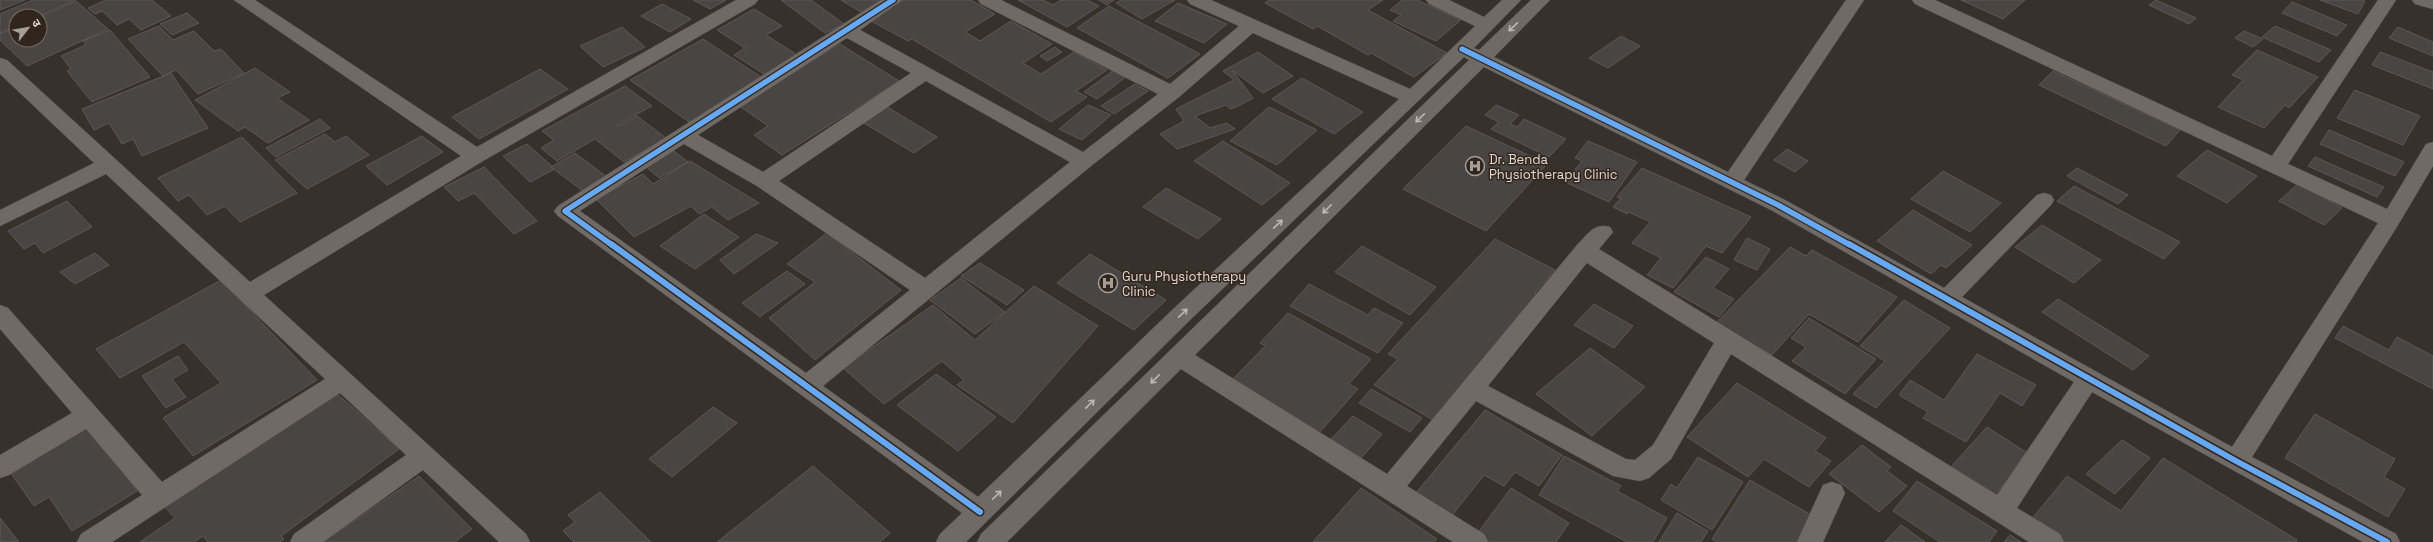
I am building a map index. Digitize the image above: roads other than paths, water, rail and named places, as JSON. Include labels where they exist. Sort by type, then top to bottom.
[{"type":"street","points":[[243,0],[476,156]]},
{"type":"street","points":[[248,294],[476,156],[748,0]]},
{"type":"street","points":[[893,0],[565,210],[805,387],[980,512]]},
{"type":"street","points":[[987,0],[1172,93]]},
{"type":"street","points":[[1196,0],[1412,98]]},
{"type":"street","points":[[1435,0],[1487,25]]},
{"type":"street","points":[[990,542],[1178,356],[1472,53],[1487,25],[1512,0]]},
{"type":"street","points":[[949,542],[1179,317],[1412,98],[1541,0]]},
{"type":"street","points":[[1732,182],[1855,0]]},
{"type":"street","points":[[1921,0],[2392,220]]},
{"type":"street","points":[[2276,166],[2387,0]]},
{"type":"street","points":[[2421,0],[2433,4]]},
{"type":"street","points":[[805,387],[924,288],[1172,93],[1251,25]]},
{"type":"street","points":[[847,30],[1084,161]]},
{"type":"street","points":[[1472,53],[1732,182],[1947,299],[2236,461],[2387,542]]},
{"type":"street","points":[[0,64],[517,542]]},
{"type":"street","points":[[764,181],[925,73]]},
{"type":"street","points":[[682,134],[764,181],[924,288]]},
{"type":"street","points":[[2236,461],[2392,220],[2433,149]]},
{"type":"street","points":[[0,219],[109,164]]},
{"type":"street","points":[[1947,299],[2044,200]]},
{"type":"street","points":[[1390,489],[1602,232]]},
{"type":"street","points":[[1585,251],[2050,542]]},
{"type":"street","points":[[1,316],[160,497]]},
{"type":"street","points":[[1472,388],[1622,469],[1640,471],[1662,452],[1727,340]]},
{"type":"street","points":[[1178,356],[1475,542]]},
{"type":"street","points":[[2001,511],[2089,378]]},
{"type":"street","points":[[90,542],[342,380]]},
{"type":"street","points":[[0,468],[89,415]]},
{"type":"street","points":[[303,542],[424,456]]},
{"type":"street","points":[[1815,540],[1832,493]]},
{"type":"place","name":"Dr. Benda Physiotherapy Clinic","points":[[1475,166]]},
{"type":"place","name":"Guru Physiotherapy Clinic","points":[[1108,283]]}]
